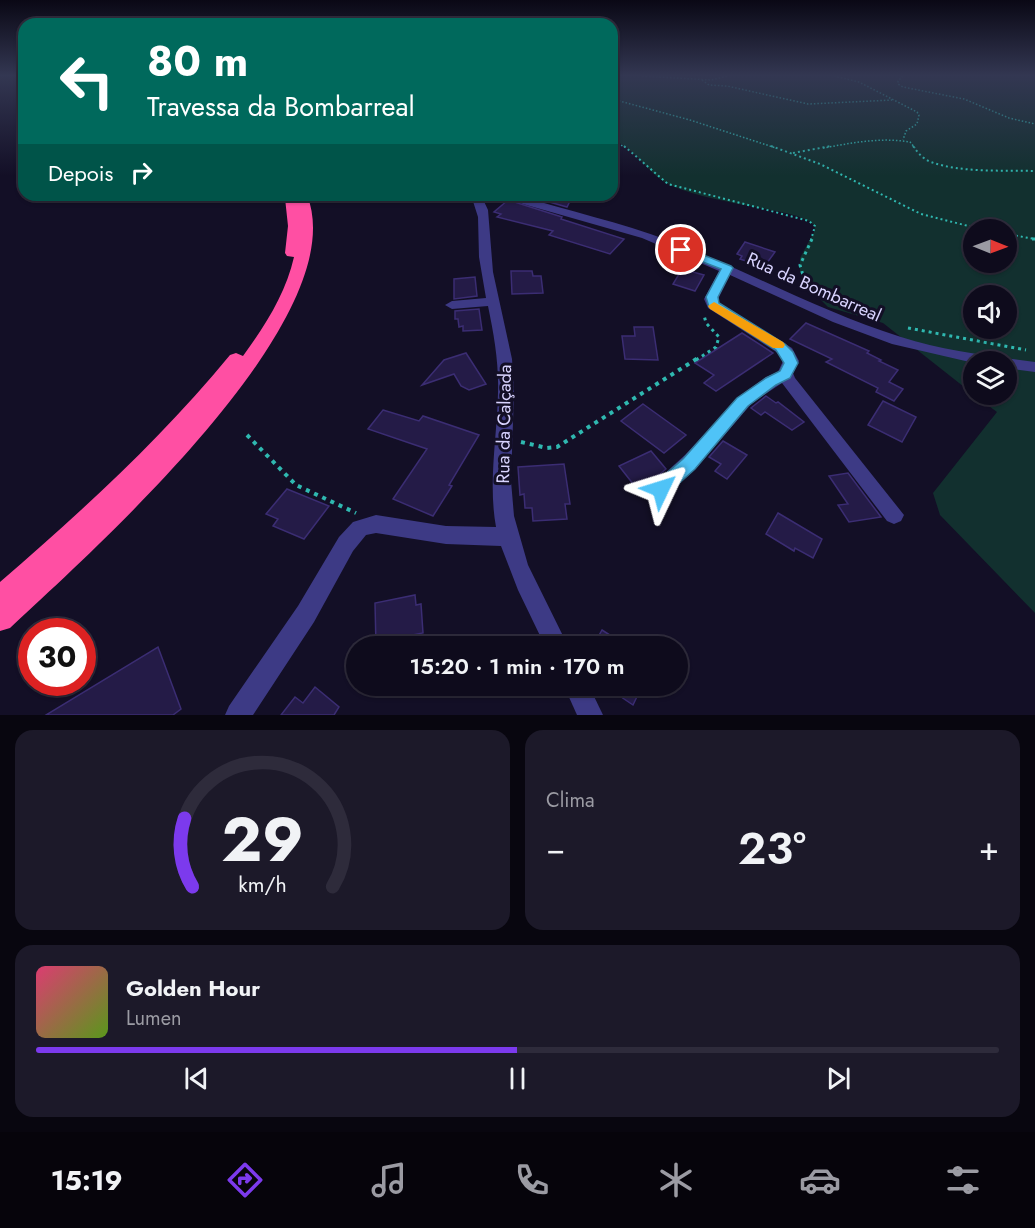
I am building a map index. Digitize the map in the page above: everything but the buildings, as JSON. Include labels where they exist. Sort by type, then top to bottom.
[{"type":"highway","points":[[0,618],[164,462],[201,421],[240,364],[280,289],[290,263],[295,237],[292,201]]},
{"type":"highway","points":[[0,599],[124,484],[271,330],[299,269],[308,224],[302,201]]},
{"type":"street","name":"Rua da Calçada","points":[[479,201],[484,213],[484,256],[506,374],[503,500],[508,537],[525,579],[553,636]]},
{"type":"street","name":"Rua da Bombarreal","points":[[525,201],[641,235],[727,268],[801,303],[897,341],[963,355]]},
{"type":"street","points":[[661,489],[689,464],[742,402],[771,381],[785,375],[791,363],[787,352],[717,309],[712,303],[712,297],[727,268]]},
{"type":"street","points":[[452,305],[493,301]]},
{"type":"street","points":[[1017,365],[1035,367]]},
{"type":"street","points":[[785,375],[894,515]]},
{"type":"street","points":[[238,715],[306,614],[352,535],[368,525],[384,525],[446,535],[508,537]]},
{"type":"street","points":[[581,696],[590,715]]},
{"type":"path","points":[[651,109],[792,153],[820,164],[921,214],[963,225]]},
{"type":"path","points":[[903,140],[906,131],[917,124],[919,115],[912,109]]},
{"type":"path","points":[[989,109],[1009,118],[1035,124]]},
{"type":"path","points":[[792,153],[861,141],[903,140],[910,142],[921,156],[931,162],[975,170],[1035,171]]},
{"type":"path","points":[[618,143],[628,149],[668,184],[809,220],[815,226],[814,232],[800,258],[800,271],[804,283],[820,299]]},
{"type":"path","points":[[1017,236],[1035,239]]},
{"type":"path","points":[[505,437],[547,448],[557,447],[716,347],[718,338],[704,318],[705,311],[712,303]]},
{"type":"path","points":[[902,327],[1035,352]]},
{"type":"path","points":[[248,435],[296,485],[384,525]]},
{"type":"green space","points":[[618,109],[1035,109],[1035,613],[940,515],[933,493],[997,412],[988,405],[1017,405],[1017,351],[963,351],[963,386],[883,323],[828,307],[813,292],[805,283],[800,271],[800,258],[814,232],[815,226],[809,221],[781,212],[685,191],[670,185],[655,175],[629,149],[618,143]]},
{"type":"slow traffic","points":[[714,306],[778,345]]},
{"type":"route","points":[[661,489],[689,464],[742,402],[771,381],[785,375],[791,366],[789,355],[781,347],[713,305],[712,297],[727,268],[681,250]]}]
